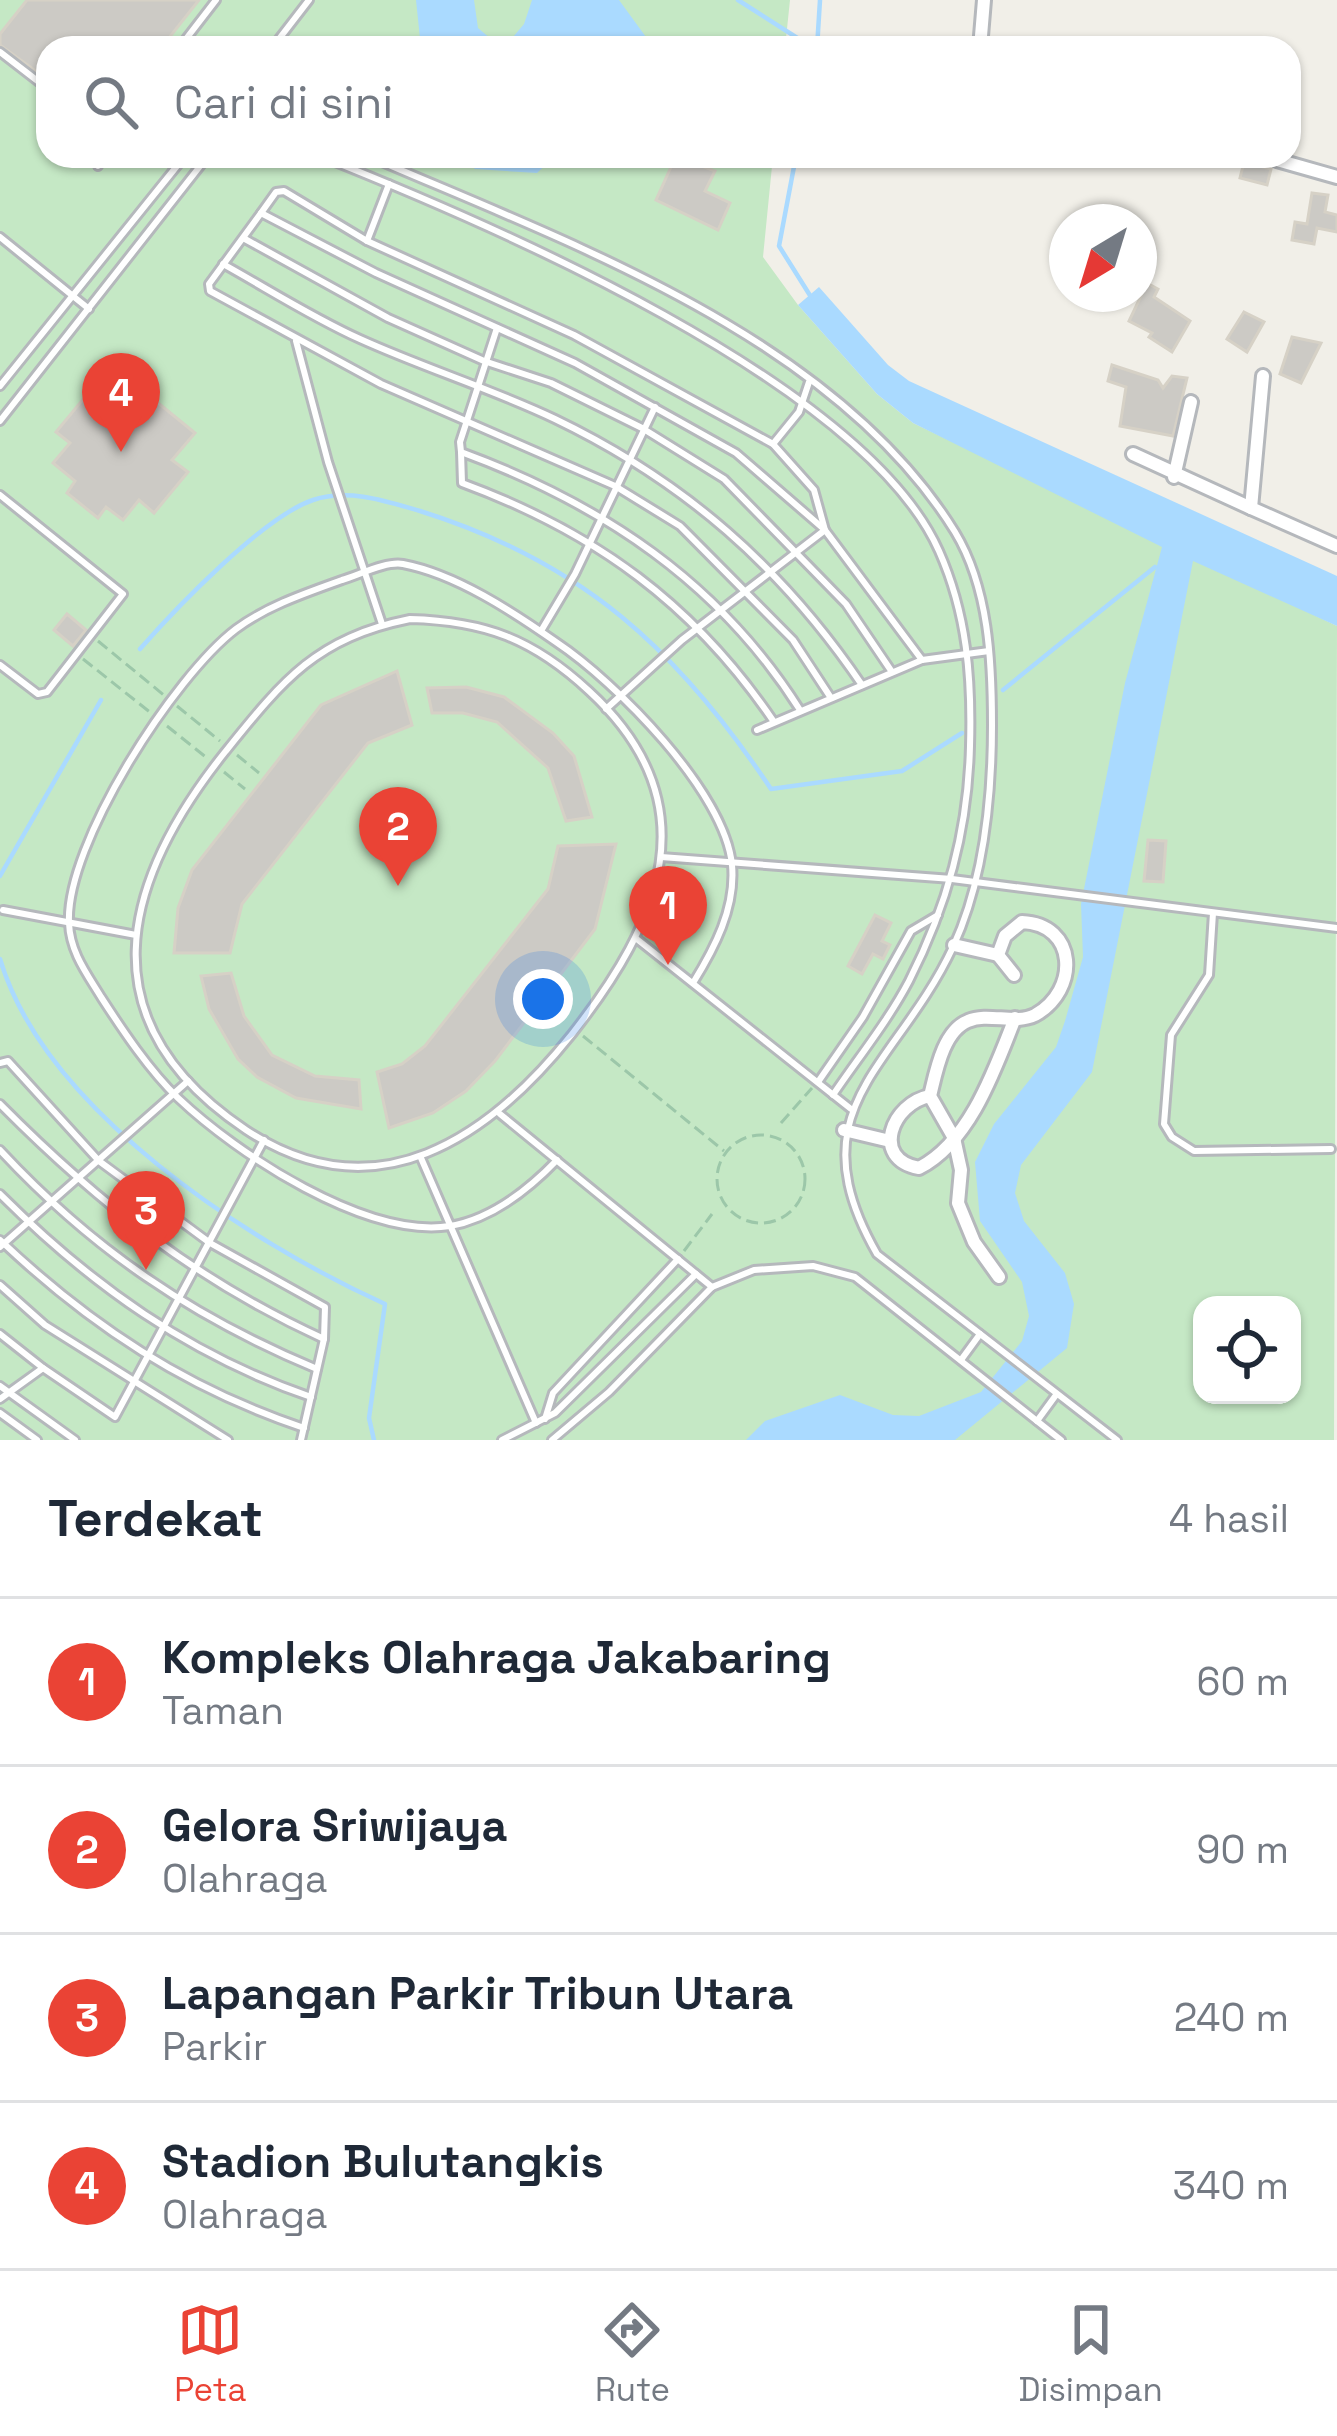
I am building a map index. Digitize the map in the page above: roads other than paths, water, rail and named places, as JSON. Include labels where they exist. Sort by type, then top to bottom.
[{"type":"street","points":[[981,36],[984,0]]},
{"type":"street","points":[[1301,166],[1337,177]]},
{"type":"street","points":[[1252,508],[1263,376]]},
{"type":"street","points":[[1174,477],[1191,401]]},
{"type":"street","points":[[1133,454],[1174,477],[1337,546]]},
{"type":"street","points":[[998,956],[1005,936],[1022,922],[1042,922],[1067,949],[1066,972],[1054,996],[1034,1016],[968,1021],[951,1037],[930,1096],[954,1138],[961,1170],[958,1203],[974,1242],[999,1277]]},
{"type":"street","points":[[954,944],[998,956],[1014,975]]},
{"type":"street","points":[[930,1096],[912,1099],[892,1121],[890,1141],[896,1156],[919,1168],[946,1151],[984,1090],[1016,1018]]},
{"type":"street","points":[[844,1130],[890,1141]]},
{"type":"lane","points":[[188,36],[216,0]]},
{"type":"lane","points":[[281,36],[308,0]]},
{"type":"lane","points":[[0,52],[36,80]]},
{"type":"lane","points":[[0,386],[175,168]]},
{"type":"lane","points":[[0,421],[199,168]]},
{"type":"lane","points":[[350,168],[602,282],[741,360],[800,403],[898,492],[938,547],[968,652],[969,771],[952,879],[907,984],[833,1095]]},
{"type":"lane","points":[[395,168],[670,292],[809,382],[851,412],[881,443],[957,535],[983,609],[989,651],[992,776],[975,882],[954,944],[850,1109],[844,1130],[844,1168],[855,1216],[877,1254],[1117,1440]]},
{"type":"lane","points":[[367,241],[389,184]]},
{"type":"lane","points":[[825,530],[814,490],[773,444],[574,335],[367,241],[284,191],[261,213],[209,284],[210,291],[296,339],[465,423],[532,445],[615,486],[680,526],[748,589],[793,640],[831,698]]},
{"type":"lane","points":[[261,213],[655,407],[736,453],[825,530],[922,660]]},
{"type":"lane","points":[[0,237],[89,309]]},
{"type":"lane","points":[[244,238],[388,319],[484,361],[551,382],[643,428],[724,479],[799,550],[846,604],[892,672]]},
{"type":"lane","points":[[223,264],[352,336],[550,416],[629,457],[711,513],[774,570],[862,685]]},
{"type":"lane","points":[[496,328],[465,423],[462,483],[523,505],[591,540],[698,628],[774,722]]},
{"type":"lane","points":[[296,339],[335,486],[382,625]]},
{"type":"lane","points":[[773,444],[800,412],[809,382]]},
{"type":"lane","points":[[541,631],[575,574],[655,407]]},
{"type":"lane","points":[[461,452],[526,476],[663,554],[766,656],[800,710]]},
{"type":"lane","points":[[0,495],[123,594],[47,692],[38,694],[0,665]]},
{"type":"lane","points":[[606,710],[676,646],[825,530]]},
{"type":"lane","points":[[556,1160],[512,1199],[451,1226],[398,1226],[326,1197],[255,1156],[174,1094],[118,1023],[75,955],[68,922],[75,880],[104,809],[149,730],[202,662],[236,629],[292,598],[399,563],[461,586],[541,631],[621,696],[718,815],[732,862],[732,895],[713,951],[693,983]]},
{"type":"lane","points":[[410,619],[477,625],[500,630],[557,663],[636,747],[658,800],[661,857],[656,892],[638,940],[575,1030],[500,1114],[421,1158],[358,1167],[306,1158],[264,1139],[188,1081],[154,1031],[136,980],[136,934],[148,869],[175,817],[215,764],[303,664],[346,635],[382,625],[410,619]]},
{"type":"lane","points":[[557,663],[568,650]]},
{"type":"lane","points":[[757,730],[922,660],[989,651]]},
{"type":"lane","points":[[661,857],[952,879],[1337,928]]},
{"type":"lane","points":[[3,910],[136,934]]},
{"type":"lane","points":[[1213,913],[1209,975],[1171,1036],[1164,1124],[1182,1147],[1194,1151],[1331,1149]]},
{"type":"lane","points":[[818,1082],[863,1017],[911,931],[938,915]]},
{"type":"lane","points":[[638,940],[850,1109]]},
{"type":"lane","points":[[0,1063],[8,1061],[99,1161],[210,1243],[324,1306],[324,1339],[302,1440]]},
{"type":"lane","points":[[188,1081],[1,1244],[148,1357],[227,1402],[304,1428]]},
{"type":"lane","points":[[0,1104],[76,1181],[194,1272],[324,1339]]},
{"type":"lane","points":[[500,1114],[712,1287]]},
{"type":"lane","points":[[0,1334],[110,1418],[118,1414],[264,1139]]},
{"type":"lane","points":[[0,1150],[50,1204],[109,1255],[246,1340],[317,1369]]},
{"type":"lane","points":[[421,1158],[540,1421]]},
{"type":"lane","points":[[0,1194],[90,1278],[163,1329],[236,1371],[311,1397]]},
{"type":"lane","points":[[540,1421],[553,1393],[678,1259]]},
{"type":"lane","points":[[552,1440],[609,1392],[712,1287],[754,1270],[813,1266],[855,1277],[1061,1440]]},
{"type":"lane","points":[[502,1440],[540,1421],[594,1379],[696,1274]]},
{"type":"lane","points":[[0,1285],[45,1325],[228,1440]]},
{"type":"lane","points":[[961,1360],[980,1334]]},
{"type":"lane","points":[[4,1396],[43,1368]]},
{"type":"lane","points":[[0,1386],[4,1396],[75,1440]]},
{"type":"lane","points":[[1034,1418],[1054,1391]]},
{"type":"lane","points":[[0,1413],[38,1440]]},
{"type":"water","points":[[416,0],[474,0],[478,28],[488,36],[420,36]]},
{"type":"water","points":[[532,0],[619,0],[645,36],[514,36],[524,24]]},
{"type":"water","points":[[474,168],[542,168],[537,173]]},
{"type":"water","points":[[819,287],[888,365],[909,381],[1337,576],[1337,626],[1193,561],[1092,1072],[1021,1165],[1015,1193],[1024,1221],[1065,1273],[1074,1304],[1067,1348],[955,1440],[746,1440],[765,1421],[840,1395],[893,1415],[919,1416],[981,1392],[1022,1341],[1029,1316],[1022,1282],[980,1221],[975,1162],[994,1124],[1056,1047],[1065,1021],[1083,957],[1081,904],[1125,683],[1162,547],[913,423],[877,394],[798,305]]},
{"type":"waterway","points":[[738,0],[794,36]]},
{"type":"waterway","points":[[818,36],[820,0]]},
{"type":"waterway","points":[[794,168],[779,246],[811,297]]},
{"type":"waterway","points":[[140,649],[197,588],[270,525],[313,500],[353,496],[407,507],[478,532],[531,556],[578,585],[662,653],[700,694],[771,789],[902,771],[962,733]]},
{"type":"waterway","points":[[1003,690],[1155,567]]},
{"type":"waterway","points":[[0,876],[101,700]]},
{"type":"waterway","points":[[0,959],[24,1015],[60,1068],[105,1118],[215,1207],[273,1245],[385,1304],[369,1418],[374,1440]]},
{"type":"place","name":"Stadion Bulutangkis","points":[[121,452]]},
{"type":"place","name":"Gelora Sriwijaya","points":[[398,886]]},
{"type":"place","name":"Kompleks Olahraga Jakabaring","points":[[668,965]]},
{"type":"place","name":"Lapangan Parkir Tribun Utara","points":[[146,1270]]}]
